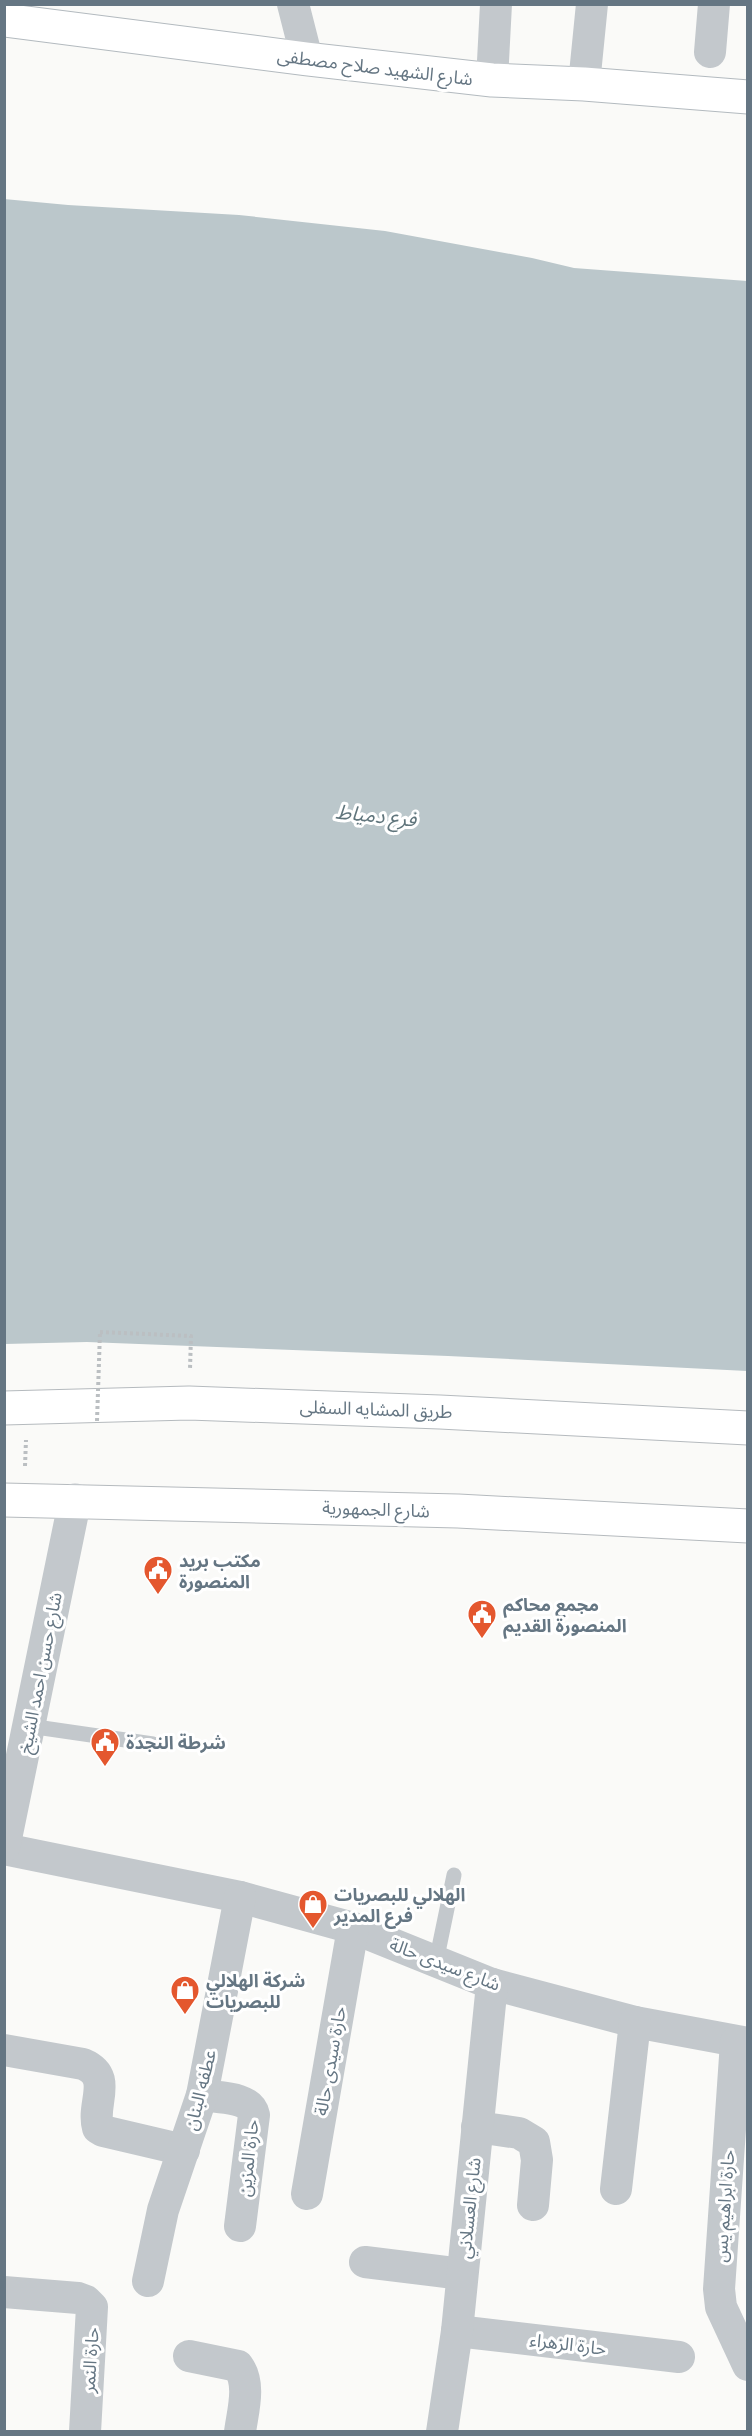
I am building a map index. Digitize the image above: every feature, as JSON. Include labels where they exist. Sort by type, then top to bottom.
[{"type":"main road","name":"شارع الشهيد صلاح مصطفى","points":[[4,20],[492,80],[584,84],[747,97]]},
{"type":"main road","name":"طريق المشايه السفلى","points":[[4,1408],[189,1402],[747,1428]]},
{"type":"main road","name":"شارع الجمهورية","points":[[4,1500],[458,1511],[747,1526]]},
{"type":"street","points":[[293,4],[307,59]]},
{"type":"street","points":[[492,80],[496,4]]},
{"type":"street","points":[[584,84],[592,4]]},
{"type":"street","points":[[710,52],[714,4]]},
{"type":"street","name":"شارع حسن احمد الشيخ","points":[[4,1847],[75,1500]]},
{"type":"street","name":"شارع سيدى حالة","points":[[4,1847],[240,1897],[353,1928],[492,1984],[635,2022],[742,2042]]},
{"type":"street","name":"عطفه البنان","points":[[148,2281],[163,2210],[202,2095],[240,1897]]},
{"type":"street","name":"حارة سيدى حالة","points":[[307,2194],[353,1928]]},
{"type":"street","name":"شارع العسلاني","points":[[442,2432],[457,2331],[492,1984]]},
{"type":"street","points":[[616,2189],[635,2022]]},
{"type":"street","name":"حارة ابراهيم يس","points":[[742,2042],[719,2289],[724,2314],[747,2366]]},
{"type":"street","points":[[4,2049],[83,2064],[92,2068],[100,2082],[96,2115],[98,2128],[184,2150]]},
{"type":"street","name":"حارة المزين","points":[[202,2095],[245,2102],[254,2115],[240,2226]]},
{"type":"street","points":[[477,2127],[519,2133],[534,2142],[537,2160],[533,2205]]},
{"type":"street","points":[[366,2262],[462,2274]]},
{"type":"street","name":"حارة النمر","points":[[4,2292],[78,2298],[86,2301],[92,2307],[85,2432]]},
{"type":"street","name":"حارة الزهراء","points":[[457,2331],[679,2356]]},
{"type":"street","points":[[189,2356],[238,2366],[244,2375],[245,2386],[240,2432]]},
{"type":"lane","points":[[29,1726],[153,1744]]},
{"type":"lane","points":[[436,1962],[454,1875]]},
{"type":"path","points":[[97,1421],[100,1332],[191,1336],[189,1402]]},
{"type":"water","name":"فرع دمياط","points":[[4,199],[239,215],[385,231],[574,268],[747,281],[747,1371],[448,1356],[87,1342],[5,1344]]},
{"type":"place","name":"مكتب بريد المنصورة","points":[[158,1596]]},
{"type":"place","name":"مجمع محاكم المنصورة القديم","points":[[482,1640]]},
{"type":"place","name":"شرطة النجدة","points":[[105,1768]]},
{"type":"place","name":"الهلالي للبصريات فرع المدير","points":[[313,1930]]},
{"type":"place","name":"شركة الهلالي للبصريات","points":[[185,2016]]}]
